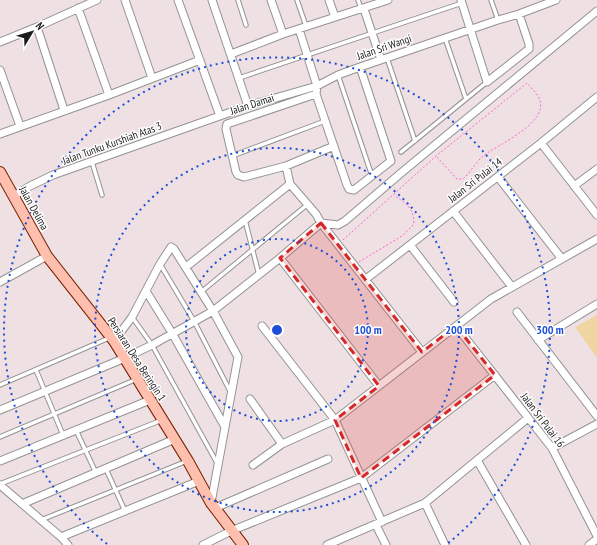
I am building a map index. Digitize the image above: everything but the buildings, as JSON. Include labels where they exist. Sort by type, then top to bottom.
[{"type":"main road","name":"Jalan Delima","points":[[0,172],[47,256]]},
{"type":"main road","name":"Persiaran Desa Beringin 1","points":[[47,256],[113,339],[175,439],[213,505],[242,545]]},
{"type":"street","points":[[0,42],[97,0]]},
{"type":"street","points":[[125,0],[152,78]]},
{"type":"street","points":[[178,0],[220,116]]},
{"type":"street","points":[[212,0],[248,106]]},
{"type":"street","points":[[271,0],[283,34]]},
{"type":"street","points":[[329,0],[335,17]]},
{"type":"street","points":[[231,54],[283,34],[388,0]]},
{"type":"street","name":"Jalan Sri Wangi","points":[[220,116],[248,106],[317,86],[338,75],[360,67],[519,14],[556,0]]},
{"type":"street","points":[[461,1],[487,82],[529,49],[529,44],[519,14]]},
{"type":"street","points":[[78,8],[109,95]]},
{"type":"street","points":[[362,9],[384,59]]},
{"type":"street","points":[[0,410],[152,345],[172,332],[213,311],[280,258],[320,223],[338,225],[345,221],[401,172],[597,11]]},
{"type":"street","points":[[37,27],[64,110]]},
{"type":"street","points":[[303,28],[308,55],[317,86],[316,94],[347,185],[349,189],[354,190],[391,161],[360,67]]},
{"type":"street","points":[[0,134],[109,95],[200,60]]},
{"type":"street","points":[[0,70],[20,126]]},
{"type":"street","name":"Jalan Damai","points":[[316,94],[227,124],[226,129],[236,172],[241,176],[286,166],[334,146]]},
{"type":"street","name":"Jalan Sri Pulai 14","points":[[366,279],[498,177],[597,97]]},
{"type":"street","name":"Jalan Tunku Kurshiah Atas 3","points":[[14,196],[30,186],[53,175],[220,116]]},
{"type":"street","points":[[541,143],[597,215]]},
{"type":"street","points":[[286,166],[290,184],[316,214],[320,223],[355,265],[422,352]]},
{"type":"street","points":[[574,186],[597,169]]},
{"type":"street","points":[[498,177],[562,259]]},
{"type":"street","points":[[186,267],[290,184]]},
{"type":"street","points":[[453,211],[512,287]]},
{"type":"street","points":[[253,465],[282,444],[335,420],[491,299],[597,239]]},
{"type":"street","points":[[410,245],[454,302]]},
{"type":"street","points":[[113,339],[132,317],[160,264],[171,247],[186,267],[213,311],[238,357],[218,465],[213,505],[328,459]]},
{"type":"street","points":[[0,282],[47,256]]},
{"type":"street","points":[[280,258],[379,386]]},
{"type":"street","points":[[146,291],[172,332],[225,427]]},
{"type":"street","points":[[538,340],[597,304]]},
{"type":"street","points":[[517,312],[597,416]]},
{"type":"street","points":[[262,326],[335,420],[361,478],[386,545]]},
{"type":"street","name":"Jalan Sri Pulai 16","points":[[456,326],[552,448],[597,538]]},
{"type":"street","points":[[203,545],[231,531],[361,478],[495,375]]},
{"type":"street","points":[[250,399],[282,444]]},
{"type":"street","points":[[0,461],[150,400]]},
{"type":"street","points":[[327,545],[336,543],[425,503],[528,418]]},
{"type":"street","points":[[552,448],[597,424]]},
{"type":"street","points":[[22,504],[175,439]]},
{"type":"street","points":[[477,460],[526,545]]},
{"type":"street","points":[[61,537],[199,481]]},
{"type":"street","points":[[0,485],[61,537],[68,545]]},
{"type":"street","points":[[425,503],[445,545]]},
{"type":"street","points":[[589,545],[597,538]]},
{"type":"lane","points":[[238,0],[246,25]]},
{"type":"lane","points":[[297,0],[303,28]]},
{"type":"lane","points":[[358,0],[362,9]]},
{"type":"lane","points":[[491,0],[498,20]]},
{"type":"lane","points":[[239,78],[373,33],[461,1]]},
{"type":"lane","points":[[445,38],[466,99]]},
{"type":"lane","points":[[384,59],[415,141]]},
{"type":"lane","points":[[338,75],[372,176]]},
{"type":"lane","points":[[401,152],[487,82]]},
{"type":"lane","points":[[232,156],[326,121]]},
{"type":"lane","points":[[92,162],[102,195]]},
{"type":"lane","points":[[201,292],[308,204]]},
{"type":"lane","points":[[245,220],[259,275]]},
{"type":"lane","points":[[160,264],[194,321],[231,394]]},
{"type":"lane","points":[[132,317],[152,345],[218,465]]},
{"type":"lane","points":[[0,386],[113,339]]},
{"type":"lane","points":[[36,370],[63,436]]},
{"type":"lane","points":[[0,437],[138,378]]},
{"type":"lane","points":[[0,485],[163,420]]},
{"type":"lane","points":[[76,430],[96,473]]},
{"type":"lane","points":[[41,520],[188,461]]},
{"type":"lane","points":[[106,468],[125,511]]},
{"type":"path","points":[[338,244],[436,156],[527,83],[540,100],[540,110],[520,134],[483,156],[463,180],[457,179],[436,156]]},
{"type":"path","points":[[355,265],[402,236],[414,224],[413,214],[409,206],[393,195]]},
{"type":"highlighted area","points":[[321,223],[422,352],[456,326],[495,375],[361,478],[335,420],[379,386],[280,258]]},
{"type":"shaded area","points":[[597,315],[597,358],[575,327]]}]
